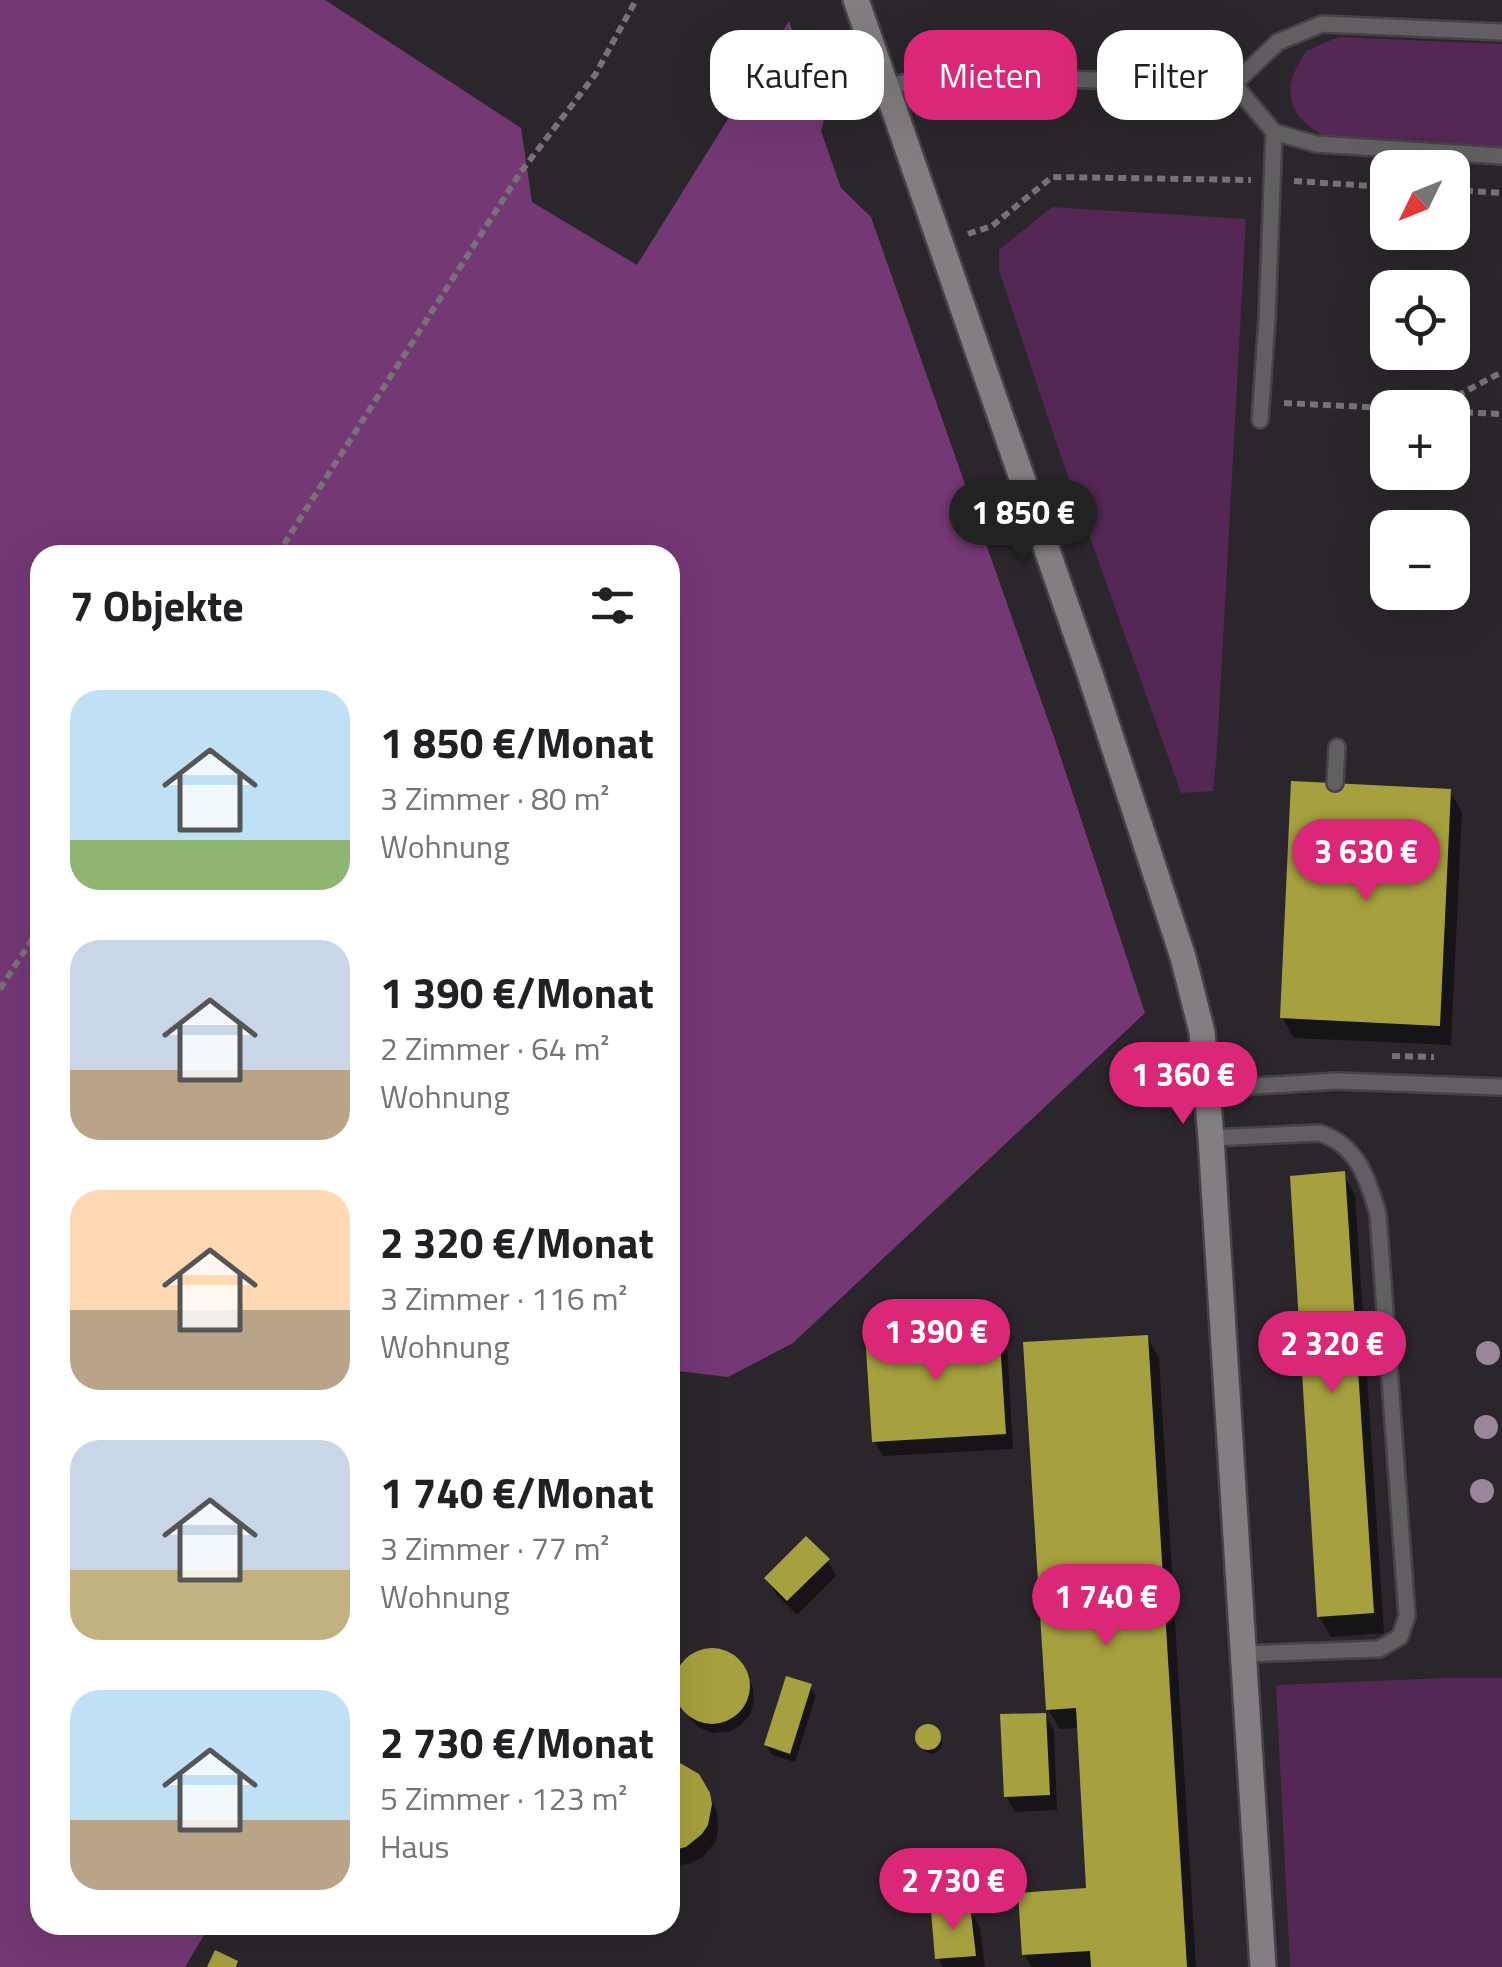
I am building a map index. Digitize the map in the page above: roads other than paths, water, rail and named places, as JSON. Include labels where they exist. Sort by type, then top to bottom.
[{"type":"main road","points":[[856,0],[1089,671],[1183,957],[1202,1032],[1264,1967]]},
{"type":"lane","points":[[1243,75],[1278,42],[1322,24],[1502,32]]},
{"type":"lane","points":[[886,87],[920,79],[1097,80]]},
{"type":"lane","points":[[1243,95],[1274,132],[1316,144],[1502,156]]},
{"type":"lane","points":[[1260,420],[1274,132]]},
{"type":"lane","points":[[1334,783],[1337,747]]},
{"type":"lane","points":[[1208,1089],[1337,1081],[1502,1087]]},
{"type":"lane","points":[[1212,1138],[1319,1133],[1343,1143],[1370,1186],[1378,1214],[1408,1616],[1400,1638],[1379,1649],[1245,1654]]}]
